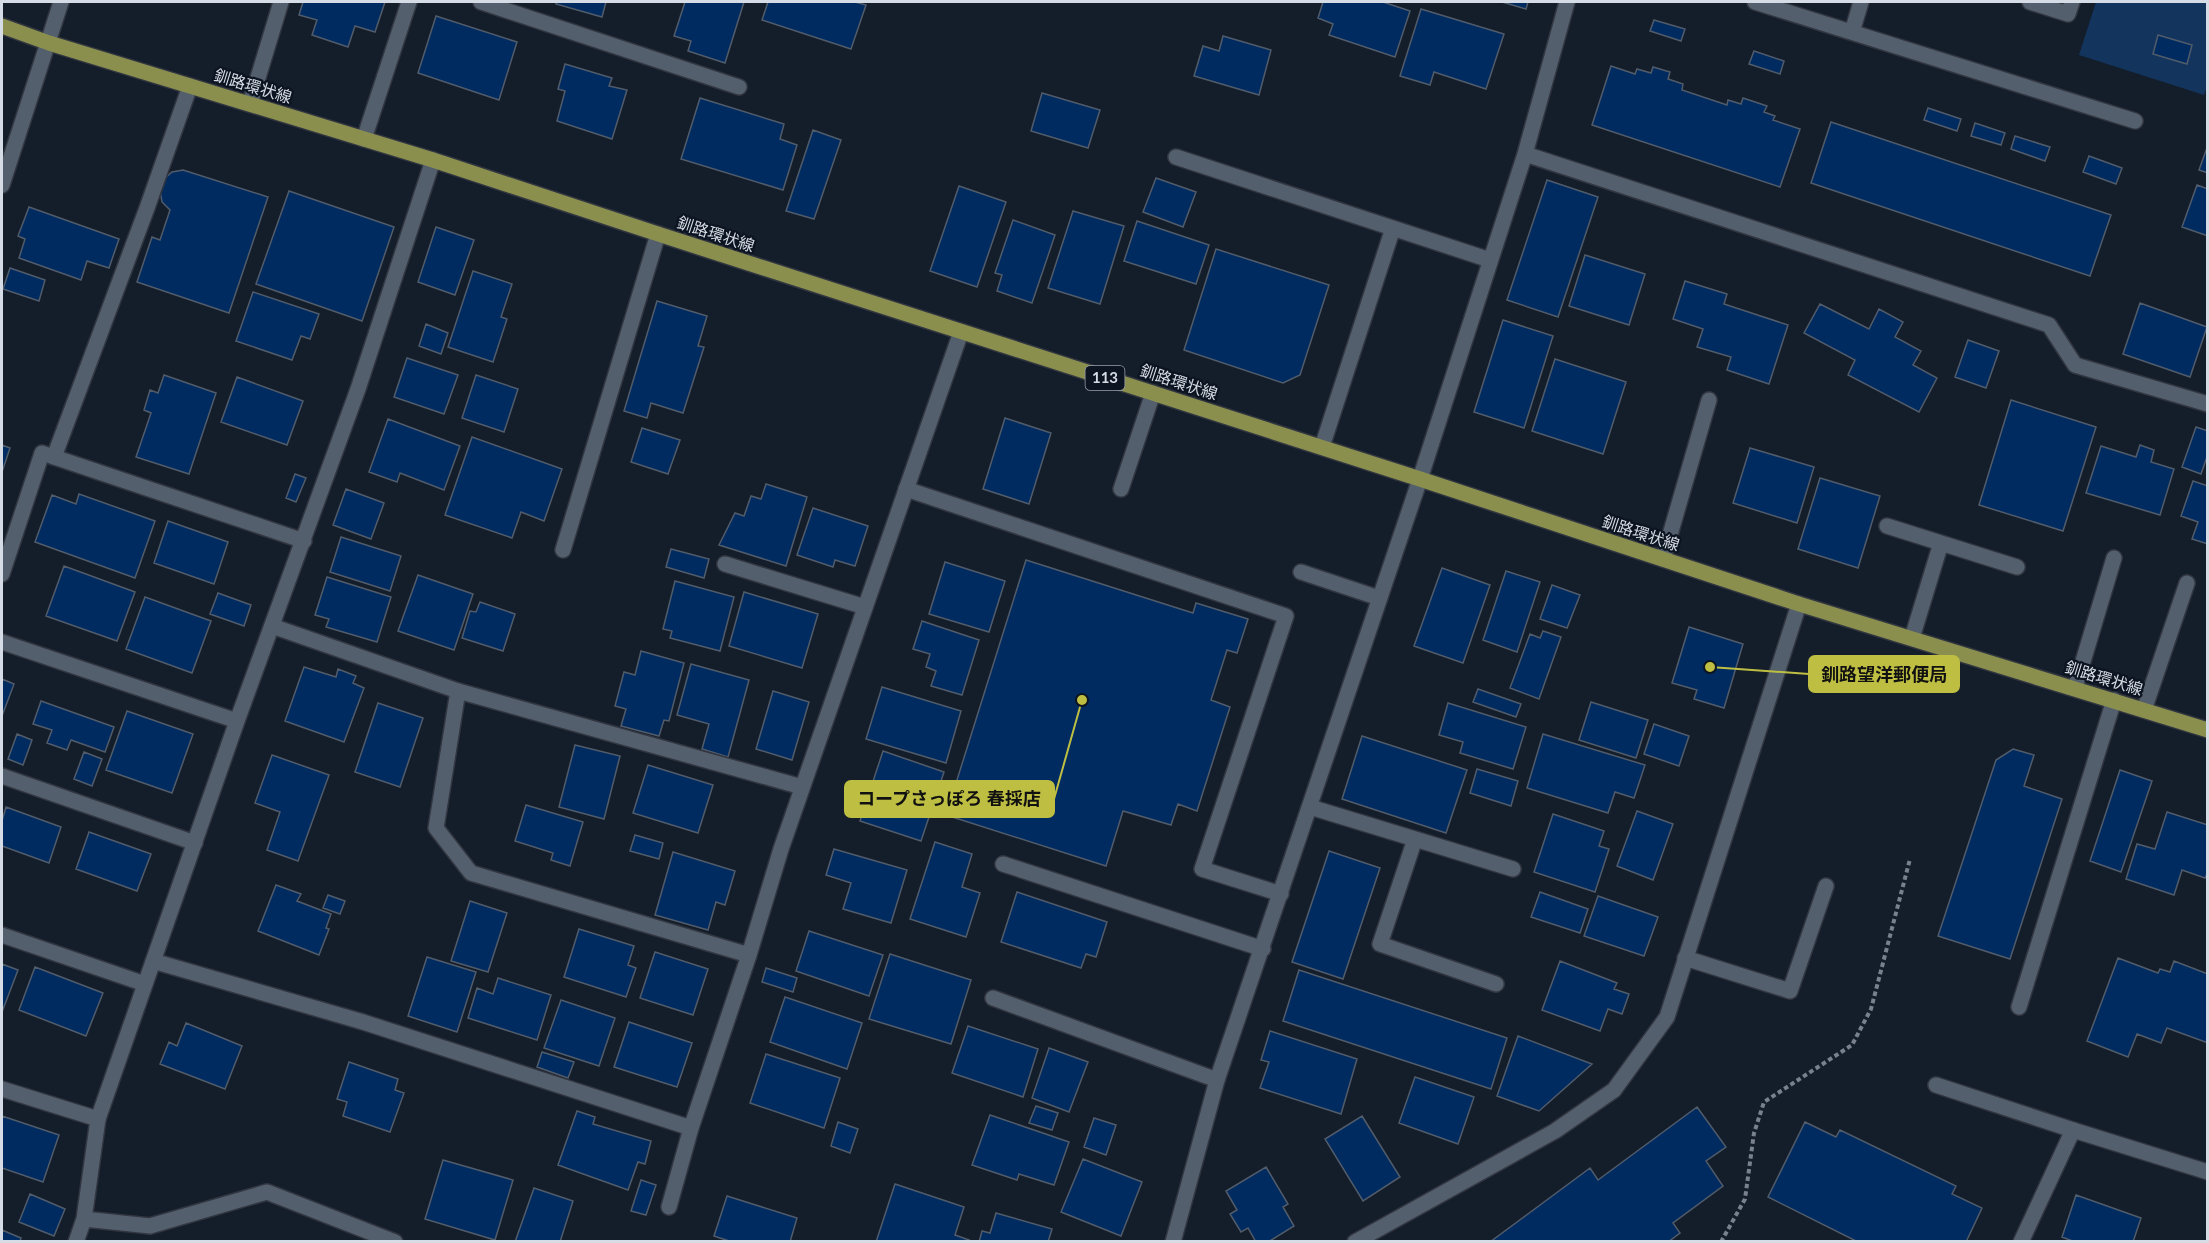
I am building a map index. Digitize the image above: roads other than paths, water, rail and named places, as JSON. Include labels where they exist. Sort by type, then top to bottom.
[{"type":"main road","name":"釧路環状線","points":[[2,26],[49,43],[433,159],[1799,604],[2208,730]]},
{"type":"street","points":[[2,185],[61,2]]},
{"type":"street","points":[[250,104],[281,2]]},
{"type":"street","points":[[364,139],[409,2]]},
{"type":"street","points":[[481,2],[739,87]]},
{"type":"street","points":[[1173,1242],[1217,1080],[1420,479],[1525,154],[1567,2]]},
{"type":"street","points":[[1755,2],[2135,121]]},
{"type":"street","points":[[1852,32],[1861,2]]},
{"type":"street","points":[[2030,2],[2068,14],[2072,2]]},
{"type":"street","points":[[54,457],[190,86]]},
{"type":"street","points":[[1525,154],[2049,325],[2075,365],[2208,404]]},
{"type":"street","points":[[1176,157],[1491,260]]},
{"type":"street","points":[[76,1242],[84,1219],[98,1119],[237,721],[358,389],[433,159]]},
{"type":"street","points":[[1322,447],[1393,228]]},
{"type":"street","points":[[563,550],[658,234]]},
{"type":"street","points":[[669,1208],[691,1128],[749,955],[781,849],[961,332]]},
{"type":"street","points":[[1121,489],[1154,393]]},
{"type":"street","points":[[1663,559],[1709,399]]},
{"type":"street","points":[[2,574],[42,453],[304,541]]},
{"type":"street","points":[[906,489],[1286,616],[1202,868],[1281,894]]},
{"type":"street","points":[[1887,526],[2017,567]]},
{"type":"street","points":[[1912,638],[1941,543]]},
{"type":"street","points":[[2075,688],[2114,558]]},
{"type":"street","points":[[725,564],[865,607]]},
{"type":"street","points":[[1301,572],[1379,598]]},
{"type":"street","points":[[2144,710],[2187,583]]},
{"type":"street","points":[[1355,1242],[1555,1131],[1614,1090],[1666,1017],[1799,604]]},
{"type":"street","points":[[272,626],[458,691],[802,787]]},
{"type":"street","points":[[2,642],[237,721]]},
{"type":"street","points":[[458,691],[436,828],[471,873],[749,955]]},
{"type":"street","points":[[2019,1007],[2114,700]]},
{"type":"street","points":[[2,776],[195,843]]},
{"type":"street","points":[[1310,807],[1513,869]]},
{"type":"street","points":[[1415,839],[1380,944],[1496,984]]},
{"type":"street","points":[[1003,864],[1263,949]]},
{"type":"street","points":[[1685,958],[1790,991],[1826,886]]},
{"type":"street","points":[[2,935],[145,984]]},
{"type":"street","points":[[153,961],[363,1022],[691,1128]]},
{"type":"street","points":[[993,998],[1217,1080]]},
{"type":"street","points":[[1936,1086],[2208,1172]]},
{"type":"street","points":[[2,1089],[98,1119]]},
{"type":"street","points":[[2021,1242],[2073,1130]]},
{"type":"street","points":[[84,1219],[150,1226],[267,1192],[395,1242]]},
{"type":"place","name":"釧路望洋郵便局","points":[[1710,667]]},
{"type":"place","name":"コープさっぽろ 春採店","points":[[1082,700]]}]
